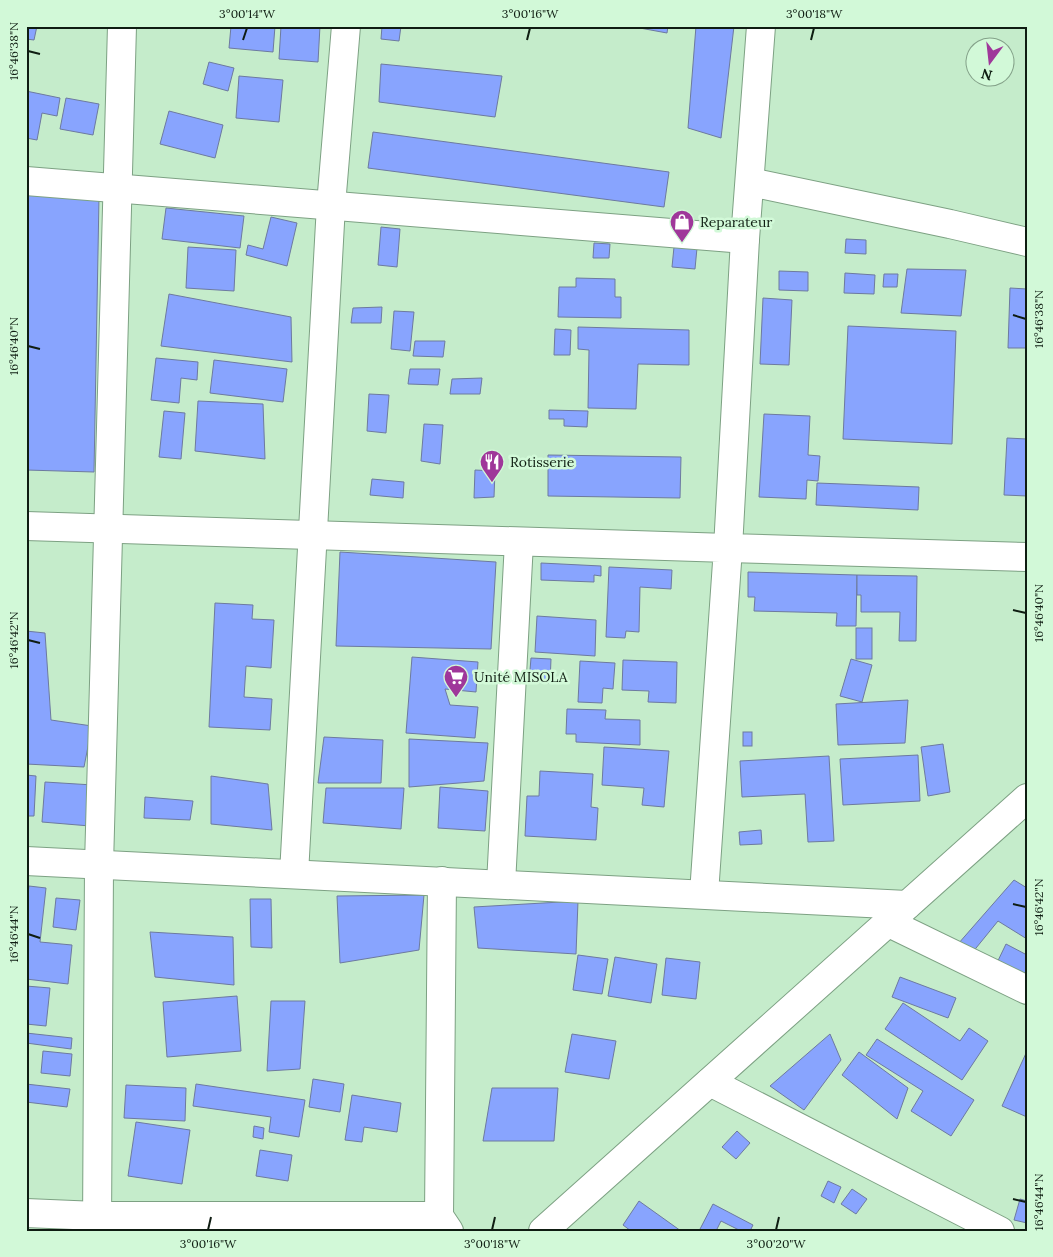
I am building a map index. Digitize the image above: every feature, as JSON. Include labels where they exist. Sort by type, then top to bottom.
[{"type":"street","points":[[97,1223],[99,865],[122,26]]},
{"type":"street","points":[[294,874],[331,205],[346,26]]},
{"type":"street","points":[[704,894],[728,548],[745,239],[761,26]]},
{"type":"street","points":[[26,181],[745,239]]},
{"type":"street","points":[[750,182],[1027,242]]},
{"type":"street","points":[[26,526],[1027,557]]},
{"type":"street","points":[[501,884],[519,542]]},
{"type":"street","points":[[543,1231],[1027,798]]},
{"type":"street","points":[[26,861],[704,894],[897,913],[1027,990]]},
{"type":"street","points":[[26,1213],[97,1223],[444,1223],[442,881]]},
{"type":"street","points":[[710,1082],[1000,1231]]},
{"type":"building","points":[[26,26],[37,26],[34,40],[26,39]]},
{"type":"building","points":[[231,26],[275,26],[273,52],[229,48]]},
{"type":"building","points":[[281,26],[320,26],[318,62],[279,59]]},
{"type":"building","points":[[382,26],[401,26],[399,41],[381,39]]},
{"type":"building","points":[[629,26],[668,26],[667,33]]},
{"type":"building","points":[[696,26],[734,26],[721,138],[688,128]]},
{"type":"building","points":[[209,62],[234,68],[228,91],[203,84]]},
{"type":"building","points":[[381,64],[502,76],[495,117],[379,102]]},
{"type":"building","points":[[239,76],[283,80],[279,122],[236,118]]},
{"type":"building","points":[[26,91],[60,98],[57,116],[42,113],[37,140],[26,138]]},
{"type":"building","points":[[66,98],[99,104],[93,135],[60,129]]},
{"type":"building","points":[[169,111],[223,125],[215,158],[160,144]]},
{"type":"building","points":[[373,132],[669,172],[664,207],[368,168]]},
{"type":"building","points":[[26,193],[99,197],[94,472],[26,470]]},
{"type":"building","points":[[166,208],[244,216],[240,248],[162,239]]},
{"type":"building","points":[[271,217],[297,223],[287,266],[246,255],[248,245],[263,249]]},
{"type":"building","points":[[381,227],[400,229],[397,267],[378,265]]},
{"type":"building","points":[[846,239],[866,240],[866,254],[845,253]]},
{"type":"building","points":[[594,243],[610,244],[609,258],[593,258]]},
{"type":"building","points":[[188,247],[236,250],[234,291],[186,288]]},
{"type":"building","points":[[674,247],[697,248],[695,269],[672,267]]},
{"type":"building","points":[[907,269],[966,270],[961,316],[901,313]]},
{"type":"building","points":[[779,271],[808,272],[808,291],[779,290]]},
{"type":"building","points":[[845,273],[875,275],[874,294],[844,293]]},
{"type":"building","points":[[884,274],[898,274],[897,287],[883,287]]},
{"type":"building","points":[[576,278],[615,279],[615,297],[621,297],[621,318],[558,317],[559,287],[576,287]]},
{"type":"building","points":[[1010,288],[1027,289],[1027,348],[1008,348]]},
{"type":"building","points":[[169,294],[291,317],[292,362],[161,346]]},
{"type":"building","points":[[763,298],[792,300],[789,365],[760,364]]},
{"type":"building","points":[[382,307],[381,323],[351,323],[353,308]]},
{"type":"building","points":[[394,311],[414,312],[410,351],[391,349]]},
{"type":"building","points":[[848,326],[956,331],[952,444],[843,439]]},
{"type":"building","points":[[578,327],[689,330],[689,365],[638,364],[636,409],[588,408],[589,350],[578,349]]},
{"type":"building","points":[[555,329],[571,330],[570,355],[554,355]]},
{"type":"building","points":[[415,341],[445,341],[443,357],[413,356]]},
{"type":"building","points":[[156,358],[198,362],[197,380],[181,378],[179,403],[151,400]]},
{"type":"building","points":[[214,360],[287,369],[283,402],[210,393]]},
{"type":"building","points":[[410,369],[440,369],[438,385],[408,384]]},
{"type":"building","points":[[482,378],[480,394],[450,394],[452,379]]},
{"type":"building","points":[[369,394],[389,395],[386,433],[367,431]]},
{"type":"building","points":[[198,401],[263,404],[265,459],[195,451]]},
{"type":"building","points":[[549,410],[588,411],[587,427],[564,426],[564,419],[549,419]]},
{"type":"building","points":[[164,411],[185,413],[181,459],[159,457]]},
{"type":"building","points":[[764,414],[810,416],[808,455],[820,456],[818,481],[807,480],[806,499],[759,497]]},
{"type":"building","points":[[424,424],[443,425],[440,464],[421,461]]},
{"type":"building","points":[[1007,438],[1027,439],[1027,496],[1004,495]]},
{"type":"building","points":[[548,455],[681,457],[680,498],[548,496]]},
{"type":"building","points":[[475,470],[495,471],[494,497],[474,498]]},
{"type":"building","points":[[372,479],[404,482],[403,498],[370,495]]},
{"type":"building","points":[[817,483],[919,487],[918,510],[816,505]]},
{"type":"building","points":[[340,552],[496,562],[491,649],[336,646]]},
{"type":"building","points":[[541,563],[601,566],[601,576],[594,575],[594,582],[541,580]]},
{"type":"building","points":[[609,567],[672,570],[671,589],[640,587],[639,632],[626,631],[625,638],[606,637]]},
{"type":"building","points":[[748,572],[857,575],[856,626],[836,626],[837,613],[754,611],[755,597],[748,597]]},
{"type":"building","points":[[857,575],[917,576],[916,641],[899,641],[900,612],[861,612],[861,595],[857,595]]},
{"type":"building","points":[[215,603],[253,605],[252,619],[274,620],[271,668],[246,666],[244,697],[272,699],[270,730],[209,727]]},
{"type":"building","points":[[537,616],[596,620],[595,656],[535,652]]},
{"type":"building","points":[[856,628],[872,628],[872,659],[856,659]]},
{"type":"building","points":[[26,631],[45,633],[51,720],[92,726],[84,767],[26,764]]},
{"type":"building","points":[[412,657],[478,662],[476,692],[445,689],[450,705],[478,707],[475,738],[406,733]]},
{"type":"building","points":[[531,658],[551,659],[550,683],[529,682]]},
{"type":"building","points":[[851,659],[872,665],[862,702],[840,696]]},
{"type":"building","points":[[623,660],[677,662],[676,703],[648,702],[649,691],[622,690]]},
{"type":"building","points":[[580,661],[615,663],[613,689],[603,688],[602,703],[578,702]]},
{"type":"building","points":[[908,700],[905,743],[838,745],[836,704]]},
{"type":"building","points":[[567,709],[606,710],[605,719],[640,720],[640,745],[576,742],[576,734],[566,734]]},
{"type":"building","points":[[743,732],[752,732],[752,746],[743,746]]},
{"type":"building","points":[[324,737],[383,740],[381,783],[318,783]]},
{"type":"building","points":[[409,739],[488,743],[484,781],[409,787]]},
{"type":"building","points":[[943,744],[950,792],[928,796],[921,747]]},
{"type":"building","points":[[604,747],[669,751],[664,807],[642,805],[644,788],[602,785]]},
{"type":"building","points":[[918,755],[920,801],[843,805],[840,759]]},
{"type":"building","points":[[829,756],[834,841],[808,842],[805,794],[742,797],[740,761]]},
{"type":"building","points":[[540,771],[593,774],[591,807],[598,808],[596,840],[525,836],[527,796],[539,796]]},
{"type":"building","points":[[26,775],[36,776],[34,816],[26,816]]},
{"type":"building","points":[[211,776],[268,784],[272,830],[211,824]]},
{"type":"building","points":[[45,782],[93,785],[90,826],[42,822]]},
{"type":"building","points":[[440,787],[488,791],[485,831],[438,828]]},
{"type":"building","points":[[326,788],[404,788],[401,829],[323,823]]},
{"type":"building","points":[[145,797],[193,801],[190,820],[144,818]]},
{"type":"building","points":[[761,830],[762,844],[740,845],[739,832]]},
{"type":"building","points":[[1014,880],[1027,888],[1027,939],[998,921],[972,953],[958,944]]},
{"type":"building","points":[[29,886],[46,888],[40,942],[72,945],[68,984],[26,979],[26,907]]},
{"type":"building","points":[[424,895],[419,950],[340,963],[337,896]]},
{"type":"building","points":[[56,898],[80,900],[76,930],[53,927]]},
{"type":"building","points":[[250,899],[271,899],[272,948],[251,947]]},
{"type":"building","points":[[578,901],[576,954],[478,948],[474,907]]},
{"type":"building","points":[[150,932],[233,937],[234,985],[155,977]]},
{"type":"building","points":[[1006,944],[1027,955],[1027,976],[994,969]]},
{"type":"building","points":[[578,955],[608,959],[602,994],[573,990]]},
{"type":"building","points":[[615,957],[657,964],[651,1003],[608,996]]},
{"type":"building","points":[[666,958],[700,962],[696,999],[662,995]]},
{"type":"building","points":[[900,977],[956,998],[948,1018],[892,997]]},
{"type":"building","points":[[26,986],[50,988],[46,1026],[26,1024]]},
{"type":"building","points":[[237,996],[241,1051],[167,1057],[163,1002]]},
{"type":"building","points":[[271,1001],[305,1001],[300,1069],[267,1071]]},
{"type":"building","points":[[903,1003],[960,1041],[969,1028],[988,1041],[962,1080],[885,1029]]},
{"type":"building","points":[[26,1033],[72,1038],[71,1049],[26,1043]]},
{"type":"building","points":[[572,1034],[616,1041],[609,1079],[565,1072]]},
{"type":"building","points":[[830,1034],[841,1060],[804,1110],[770,1086]]},
{"type":"building","points":[[877,1039],[974,1100],[951,1136],[911,1111],[923,1091],[866,1055]]},
{"type":"building","points":[[43,1051],[72,1054],[70,1076],[41,1073]]},
{"type":"building","points":[[1027,1051],[1027,1117],[1002,1106]]},
{"type":"building","points":[[859,1052],[908,1088],[897,1119],[842,1075]]},
{"type":"building","points":[[313,1079],[344,1084],[340,1112],[309,1107]]},
{"type":"building","points":[[26,1084],[70,1089],[67,1107],[26,1102]]},
{"type":"building","points":[[196,1084],[305,1100],[299,1137],[269,1132],[271,1117],[193,1106]]},
{"type":"building","points":[[126,1085],[186,1088],[185,1121],[124,1118]]},
{"type":"building","points":[[492,1088],[558,1088],[554,1141],[483,1141]]},
{"type":"building","points":[[352,1095],[401,1103],[397,1132],[364,1127],[362,1142],[345,1140]]},
{"type":"building","points":[[136,1122],[190,1130],[182,1184],[128,1176]]},
{"type":"building","points":[[254,1126],[264,1128],[263,1139],[253,1137]]},
{"type":"building","points":[[737,1131],[750,1143],[736,1159],[722,1147]]},
{"type":"building","points":[[260,1150],[292,1155],[288,1181],[256,1176]]},
{"type":"building","points":[[828,1181],[841,1187],[834,1203],[821,1196]]},
{"type":"building","points":[[852,1189],[867,1199],[856,1214],[841,1204]]},
{"type":"building","points":[[1020,1199],[1027,1201],[1027,1223],[1014,1220]]},
{"type":"building","points":[[639,1201],[681,1231],[631,1231],[623,1225]]},
{"type":"building","points":[[713,1204],[753,1225],[750,1231],[741,1231],[721,1221],[716,1231],[699,1231]]},
{"type":"place","name":"Reparateur","points":[[682,243]]},
{"type":"place","name":"Rotisserie","points":[[492,483]]},
{"type":"place","name":"Unité MISOLA","points":[[456,698]]}]
